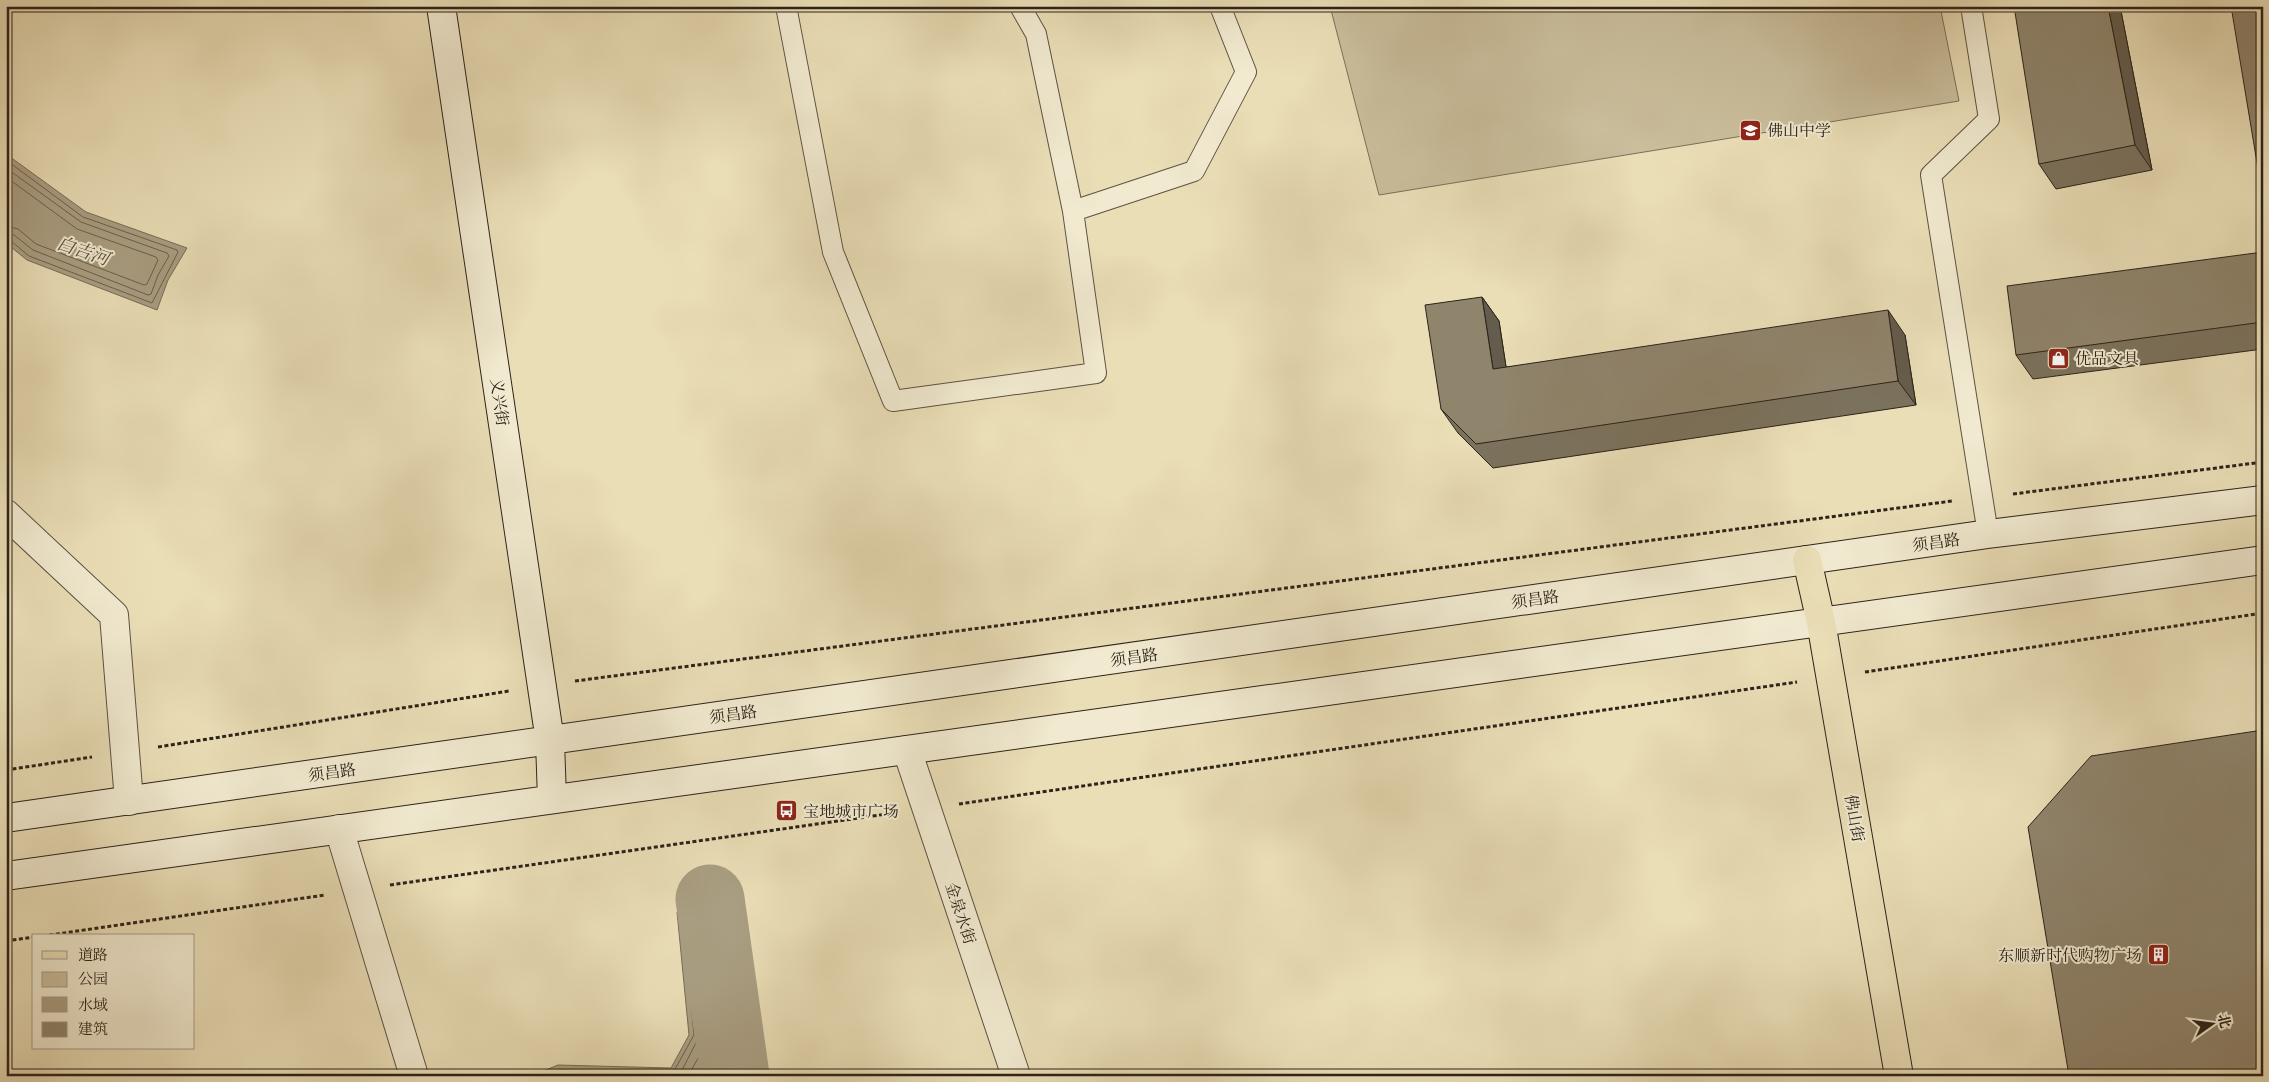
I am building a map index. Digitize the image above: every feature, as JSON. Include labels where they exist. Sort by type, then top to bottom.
[{"type":"main road","name":"义兴街","points":[[441,6],[550,741],[552,799]]},
{"type":"main road","name":"须昌路","points":[[6,818],[1988,534],[2263,500]]},
{"type":"main road","points":[[6,514],[19,540],[114,615],[129,800]]},
{"type":"main road","name":"佛山街","points":[[1807,560],[1831,678],[1899,1076]]},
{"type":"main road","points":[[6,876],[2263,560]]},
{"type":"main road","name":"金泉水街","points":[[907,750],[1016,1076]]},
{"type":"main road","points":[[339,829],[414,1076]]},
{"type":"lane","points":[[786,6],[833,252],[893,401],[1096,372],[1073,211],[1036,34],[1020,6]]},
{"type":"lane","points":[[1073,211],[1194,172],[1246,72],[1220,6]]},
{"type":"lane","points":[[1970,6],[1989,119],[1931,175],[1988,534]]},
{"type":"path","points":[[6,770],[124,753],[541,685],[2263,462]]},
{"type":"path","points":[[57,934],[1831,678],[2263,613]]},
{"type":"path","points":[[6,941],[32,937]]},
{"type":"green space","points":[[1330,6],[1940,6],[1959,101],[1379,195]]},
{"type":"water","name":"白吉河","points":[[6,154],[86,212],[187,248],[168,280],[157,310],[27,260],[6,243]]},
{"type":"water","points":[[742,900],[764,1076],[531,1076],[558,1065],[671,1068],[689,1035],[677,912]]},
{"type":"building","points":[[2014,6],[2108,6],[2135,145],[2039,164]]},
{"type":"building","points":[[2231,6],[2263,6],[2263,199]]},
{"type":"building","points":[[2263,252],[2263,322],[2016,355],[2007,286]]},
{"type":"building","points":[[1482,297],[1493,369],[1888,310],[1898,381],[1476,444],[1441,409],[1425,305]]},
{"type":"building","name":"东顺新时代购物广场","points":[[2263,730],[2263,1076],[2069,1076],[2028,827],[2091,756]]},
{"type":"waterway","points":[[710,899],[735,1076]]},
{"type":"place","name":"佛山中学","points":[[1751,130]]},
{"type":"place","name":"优品文具","points":[[2059,358]]},
{"type":"place","name":"宝地城市广场","points":[[787,811]]},
{"type":"place","name":"东顺新时代购物广场","points":[[2158,955]]}]
